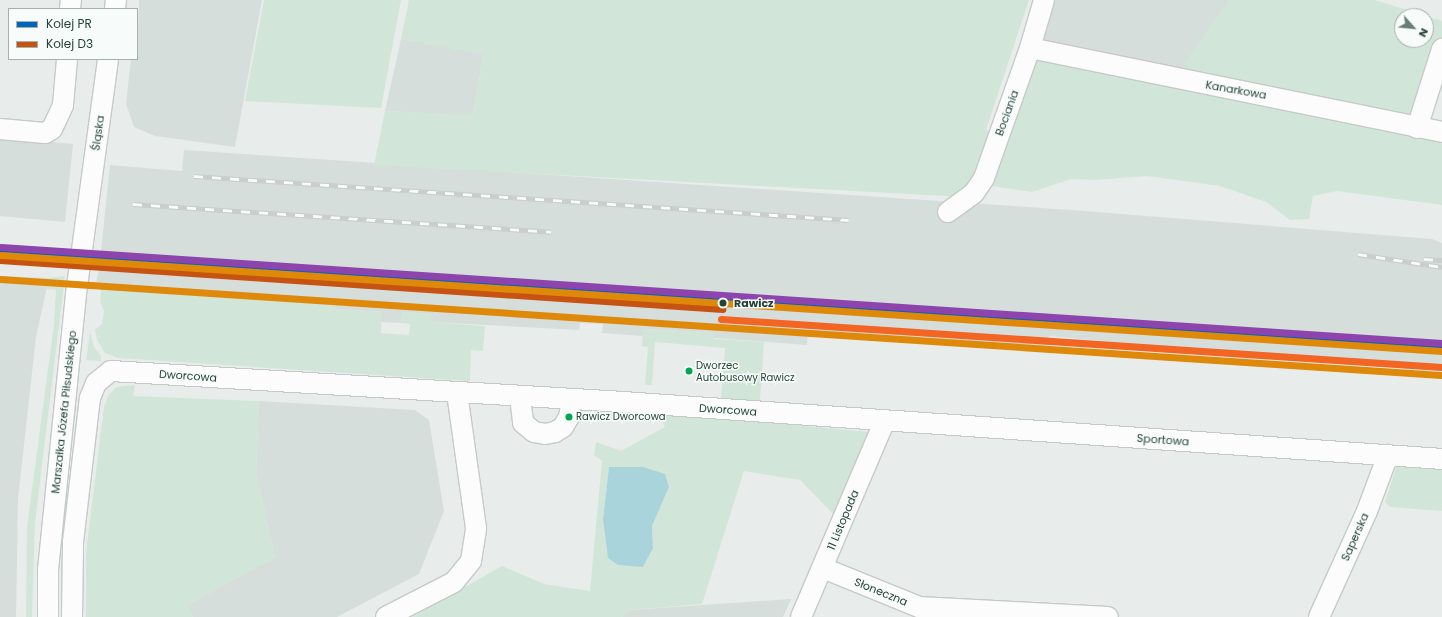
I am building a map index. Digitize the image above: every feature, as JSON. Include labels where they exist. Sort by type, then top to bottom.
[{"type":"street","name":"Bociania","points":[[948,212],[974,193],[984,178],[1030,48],[1044,0]]},
{"type":"street","name":"Kanarkowa","points":[[1030,48],[1442,132]]},
{"type":"street","points":[[1417,128],[1442,49]]},
{"type":"street","points":[[0,130],[45,133],[52,129],[63,105],[67,60]]},
{"type":"street","name":"Śląska","points":[[88,207],[108,60]]},
{"type":"street","name":"Marszałka Józefa Piłsudskiego","points":[[48,617],[48,570],[76,294],[88,207]]},
{"type":"street","name":"Dworcowa","points":[[72,617],[74,536],[90,398],[96,383],[112,371],[572,400],[884,422]]},
{"type":"street","points":[[386,617],[454,582],[471,561],[476,528],[457,393]]},
{"type":"street","points":[[520,397],[523,423],[530,430],[545,434],[555,432],[562,427],[569,417],[572,400]]},
{"type":"street","name":"Sportowa","points":[[884,422],[1442,459]]},
{"type":"street","name":"11 Listopada","points":[[801,617],[884,422]]},
{"type":"street","name":"Saperska","points":[[1319,617],[1367,511],[1388,455]]},
{"type":"street","name":"Słoneczna","points":[[823,568],[919,607],[1108,617]]},
{"type":"shaded area","points":[[139,0],[262,0],[235,147],[155,136],[134,127],[126,104],[131,60],[138,60]]},
{"type":"shaded area","points":[[1044,0],[1244,0],[1182,80],[1030,48]]},
{"type":"shaded area","points":[[401,39],[484,54],[472,116],[385,111]]},
{"type":"shaded area","points":[[0,137],[73,144],[65,222],[0,216]]},
{"type":"shaded area","points":[[184,150],[1072,210],[1432,239],[1442,243],[1442,371],[1325,363],[1049,336],[1048,347],[808,331],[807,345],[714,338],[714,333],[643,329],[643,336],[602,333],[603,324],[580,323],[579,330],[430,322],[431,314],[402,312],[401,323],[381,322],[381,312],[335,309],[336,301],[96,283],[99,270],[110,165],[182,171]]},
{"type":"shaded area","points":[[0,276],[49,278],[36,337],[18,499],[16,617],[0,617]]},
{"type":"shaded area","points":[[259,401],[415,410],[429,420],[444,511],[419,574],[337,617],[193,617],[187,605],[275,557],[256,474]]},
{"type":"shaded area","points":[[791,599],[783,617],[622,617],[629,610]]},
{"type":"green space","points":[[264,0],[401,0],[381,108],[245,101]]},
{"type":"green space","points":[[409,0],[1029,0],[986,130],[999,135],[1030,48],[1168,83],[1182,67],[1229,0],[1375,0],[1401,8],[1394,8],[1394,48],[1434,48],[1434,18],[1442,21],[1442,49],[1417,127],[1442,132],[1442,205],[1337,191],[1313,196],[1309,219],[1290,220],[1266,202],[1220,186],[1147,176],[1096,180],[1071,179],[1032,192],[991,186],[984,178],[963,197],[374,165],[385,111],[472,115],[484,55],[401,39]]},
{"type":"green space","points":[[65,276],[35,523],[32,617],[26,617],[27,527],[54,324],[56,290],[46,289],[49,278]]},
{"type":"green space","points":[[102,284],[336,301],[336,309],[382,312],[381,333],[409,335],[410,324],[401,323],[402,312],[431,314],[431,322],[485,326],[483,351],[471,350],[470,381],[118,358],[105,353],[97,340],[95,330],[102,324],[104,311],[100,302]]},
{"type":"green space","points":[[643,329],[714,333],[714,339],[764,342],[760,401],[721,398],[725,348],[655,342],[652,385],[645,385],[648,347],[642,346]]},
{"type":"green space","points":[[90,332],[94,347],[101,356],[101,361],[86,360]]},
{"type":"green space","points":[[135,385],[133,396],[259,401],[256,474],[275,557],[187,605],[193,617],[86,617],[86,552],[104,407],[108,396],[116,387]]},
{"type":"green space","points":[[658,412],[869,432],[842,523],[800,480],[744,471],[702,604],[629,610],[622,617],[412,617],[502,566],[544,584],[590,591],[602,461],[594,455],[596,442],[621,451],[665,427]],"holes":[[[609,467],[669,487],[652,526],[653,548],[643,567],[603,519]]]},
{"type":"green space","points":[[1397,465],[1442,466],[1442,511],[1390,507],[1385,502]]},
{"type":"water","points":[[609,467],[643,467],[665,474],[669,487],[652,526],[653,548],[643,567],[618,565],[608,558],[603,519]]},
{"type":"railway","points":[[194,176],[849,220]]},
{"type":"railway","points":[[133,204],[551,232]]},
{"type":"railway","points":[[1358,254],[1442,267]]},
{"type":"railway","points":[[1424,259],[1442,260]]},
{"type":"rail line","name":"PR","points":[[0,252],[1442,348]]},
{"type":"rail line","name":"D3","points":[[0,260],[722,309]]},
{"type":"transit line","points":[[1,247],[1442,343]]},
{"type":"transit line","points":[[1,255],[1442,351]]},
{"type":"transit line","points":[[0,279],[1441,375]]},
{"type":"transit line","points":[[721,319],[1441,367]]},
{"type":"place","name":"Rawicz","points":[[723,303]]},
{"type":"place","name":"Dworzec Autobusowy Rawicz","points":[[689,371]]},
{"type":"place","name":"Rawicz Dworcowa","points":[[569,417]]}]
